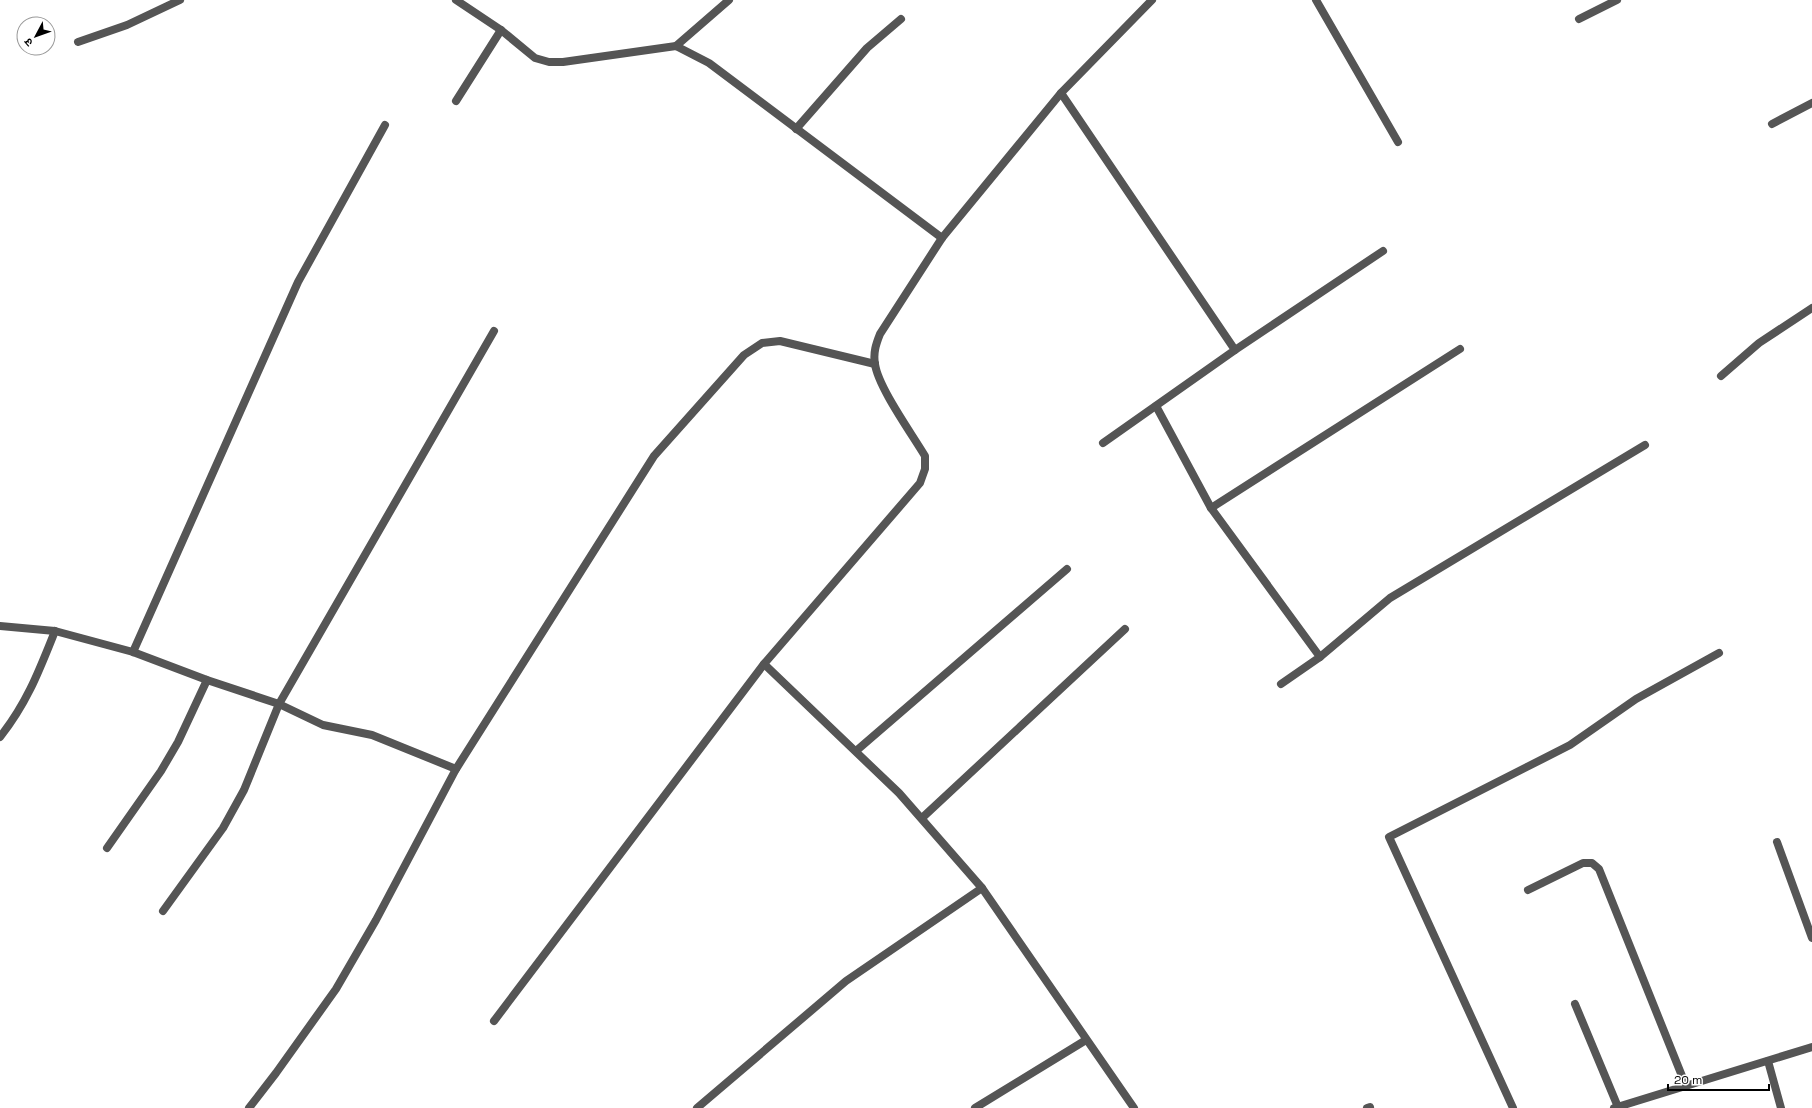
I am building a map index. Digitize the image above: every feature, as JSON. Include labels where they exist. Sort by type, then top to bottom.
[{"type":"street","points":[[78,42],[127,25],[180,0]]},
{"type":"street","points":[[456,0],[467,3],[535,58],[549,62],[563,62],[676,46],[729,0]]},
{"type":"street","points":[[494,1021],[764,664],[920,482],[925,469],[925,456],[878,379],[874,349],[880,334],[942,238],[1061,93],[1152,0]]},
{"type":"street","points":[[1316,0],[1398,142]]},
{"type":"street","points":[[1579,19],[1617,0]]},
{"type":"street","points":[[796,129],[867,48],[901,19]]},
{"type":"street","points":[[456,101],[501,30]]},
{"type":"street","points":[[676,46],[709,63],[942,238]]},
{"type":"street","points":[[1061,93],[1235,350]]},
{"type":"street","points":[[1772,124],[1812,103]]},
{"type":"street","points":[[133,652],[298,282],[385,124]]},
{"type":"street","points":[[1103,443],[1235,350],[1383,250]]},
{"type":"street","points":[[1721,376],[1759,344],[1812,308]]},
{"type":"street","points":[[163,911],[224,828],[244,790],[279,704],[494,331]]},
{"type":"street","points":[[249,1108],[336,989],[376,920],[456,769],[654,456],[744,355],[762,343],[780,341],[875,364]]},
{"type":"street","points":[[1211,508],[1460,349]]},
{"type":"street","points":[[1156,406],[1211,508],[1320,657]]},
{"type":"street","points":[[1281,684],[1320,657],[1390,598],[1645,445]]},
{"type":"street","points":[[856,751],[1066,568]]},
{"type":"street","points":[[0,626],[55,631],[133,652],[207,680],[279,704],[323,725],[372,735],[456,769]]},
{"type":"street","points":[[922,818],[1126,629]]},
{"type":"street","points":[[0,737],[11,723],[32,689],[55,631]]},
{"type":"street","points":[[1513,1108],[1389,837],[1570,745],[1636,699],[1719,653]]},
{"type":"street","points":[[764,664],[900,793],[982,888],[1134,1108]]},
{"type":"street","points":[[107,848],[161,771],[178,742],[207,680]]},
{"type":"street","points":[[1777,842],[1812,938]]},
{"type":"street","points":[[1528,890],[1583,863],[1592,862],[1599,869],[1686,1086]]},
{"type":"street","points":[[697,1108],[846,980],[982,888]]},
{"type":"street","points":[[1575,1004],[1616,1107],[1812,1047]]},
{"type":"street","points":[[975,1108],[1086,1040]]},
{"type":"street","points":[[1768,1061],[1781,1108]]}]
